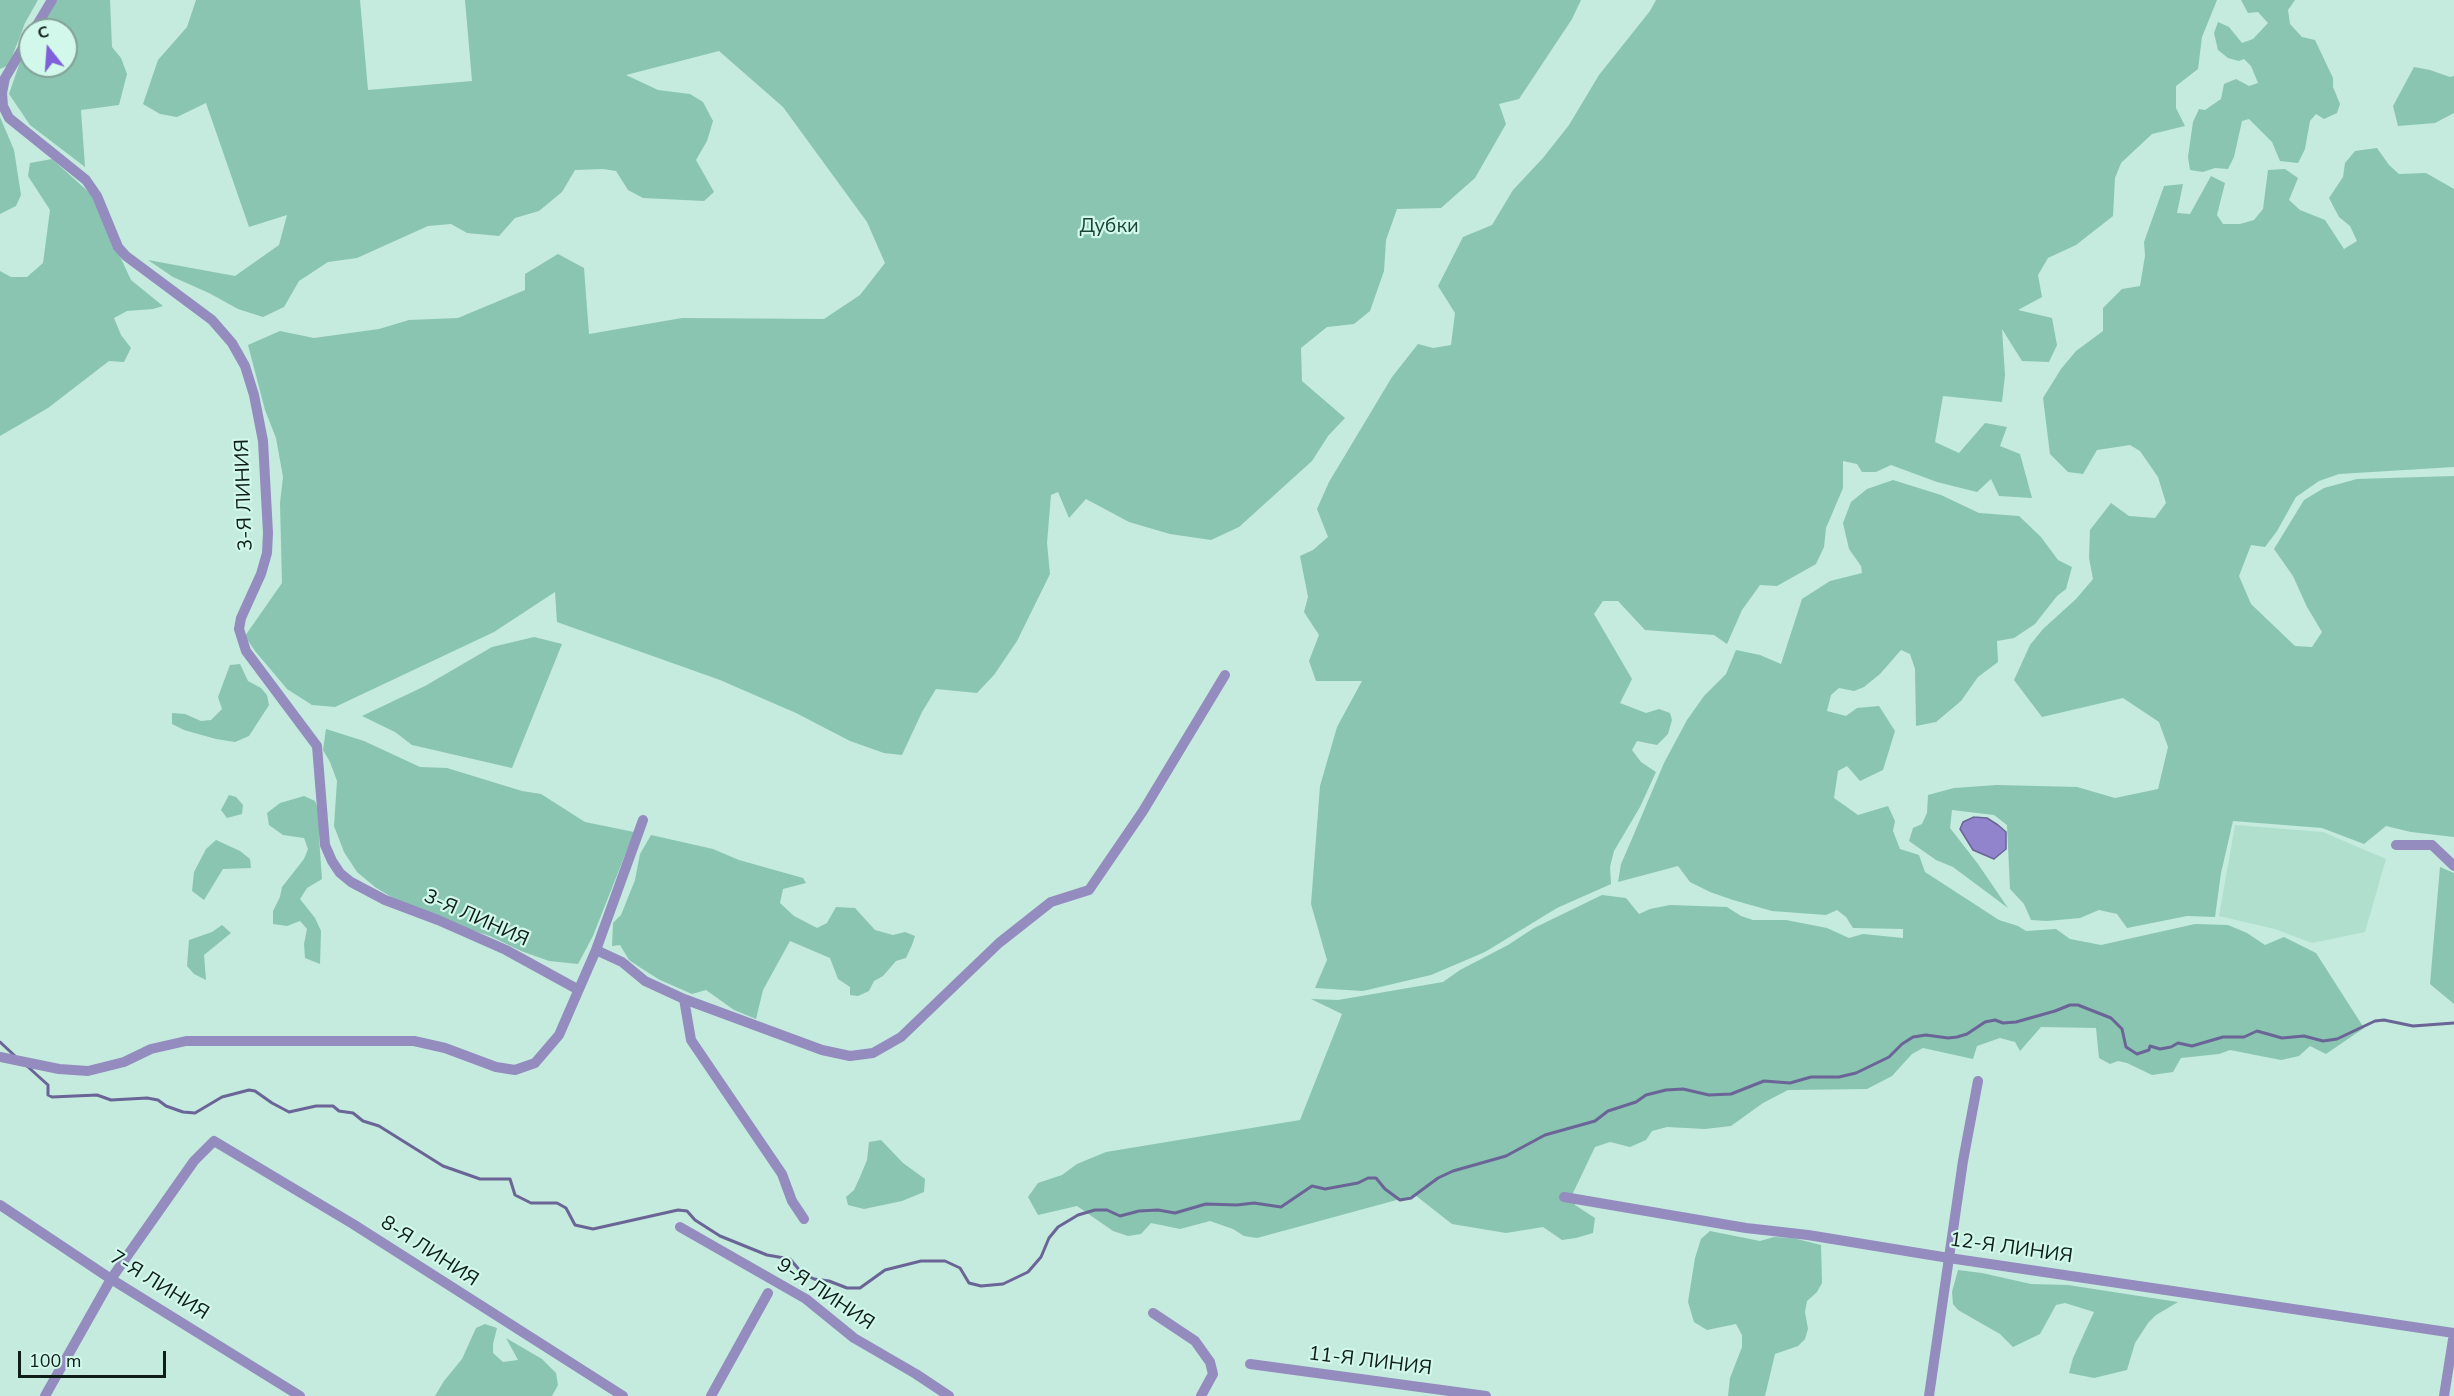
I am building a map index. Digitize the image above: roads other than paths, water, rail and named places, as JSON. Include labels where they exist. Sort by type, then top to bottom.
[{"type":"street","points":[[41,18],[52,0]]},
{"type":"street","name":"3-Я ЛИНИЯ","points":[[18,56],[5,78],[2,93],[3,106],[9,118],[86,180],[97,196],[118,247],[126,256],[212,320],[232,343],[245,366],[254,395],[263,441],[268,533],[267,553],[253,594],[241,618],[239,629],[246,651],[317,746],[325,845],[332,861],[340,873],[351,882],[385,900],[506,950],[577,988]]},
{"type":"street","points":[[596,950],[622,962],[645,981],[684,999],[822,1050],[850,1056],[873,1053],[901,1037],[999,943],[1051,902],[1089,890],[1143,811],[1225,675]]},
{"type":"street","points":[[0,1057],[59,1069],[88,1071],[124,1062],[151,1048],[186,1041],[414,1041],[445,1048],[496,1067],[515,1070],[535,1064],[559,1035],[577,988],[596,950],[643,820]]},
{"type":"street","points":[[2396,845],[2432,845],[2454,866]]},
{"type":"street","points":[[684,999],[691,1040],[776,1164],[792,1201],[804,1219]]},
{"type":"street","points":[[1929,1396],[1963,1161],[1978,1082]]},
{"type":"street","name":"8-Я ЛИНИЯ","points":[[111,1279],[194,1161],[214,1141],[353,1224],[623,1396]]},
{"type":"street","name":"12-Я ЛИНИЯ","points":[[1564,1197],[1746,1228],[1808,1235],[2454,1333]]},
{"type":"street","name":"7-Я ЛИНИЯ","points":[[0,1205],[111,1279],[300,1396]]},
{"type":"street","name":"9-Я ЛИНИЯ","points":[[680,1227],[806,1299],[854,1338],[949,1396]]},
{"type":"street","points":[[45,1396],[111,1279]]},
{"type":"street","points":[[711,1396],[768,1293]]},
{"type":"street","points":[[1153,1313],[1195,1341],[1210,1362],[1213,1374],[1201,1396]]},
{"type":"street","points":[[2444,1396],[2454,1333]]},
{"type":"street","name":"11-Я ЛИНИЯ","points":[[1250,1364],[1486,1396]]},
{"type":"waterway","points":[[27,1066],[48,1085],[48,1095],[52,1097],[97,1095],[111,1100],[147,1098],[158,1100],[166,1106],[183,1112],[195,1113],[222,1097],[249,1090],[255,1091],[289,1112],[316,1106],[333,1106],[339,1111],[353,1113],[363,1121],[379,1126],[443,1166],[480,1179],[510,1179],[515,1195],[531,1203],[557,1203],[566,1208],[575,1225],[593,1229],[678,1210],[687,1211],[695,1220],[720,1236],[767,1255],[790,1259],[802,1273],[814,1279],[829,1281],[847,1288],[860,1288],[885,1270],[921,1261],[945,1261],[960,1268],[969,1283],[981,1286],[1003,1284],[1028,1272],[1041,1257],[1049,1238],[1058,1227],[1078,1215],[1095,1210],[1107,1210],[1120,1216],[1139,1211],[1158,1210],[1175,1213],[1206,1204],[1254,1203],[1281,1207],[1312,1186],[1325,1189],[1358,1183],[1368,1178],[1376,1178],[1385,1189],[1400,1200],[1411,1198],[1438,1178],[1453,1171],[1506,1156],[1545,1135],[1595,1121],[1608,1111],[1636,1102],[1646,1095],[1683,1089],[1709,1095],[1731,1094],[1764,1081],[1790,1083],[1811,1077],[1839,1077],[1856,1073],[1889,1057],[1913,1037],[1926,1035],[1957,1037],[1967,1034],[1985,1022],[1995,1020],[2003,1023],[2016,1022],[2070,1005],[2078,1005],[2111,1018],[2122,1029],[2126,1047],[2137,1054],[2149,1050],[2150,1046],[2160,1049],[2178,1043],[2192,1046],[2223,1037],[2244,1037],[2257,1031],[2282,1038],[2304,1036],[2323,1041],[2337,1039],[2375,1021],[2384,1020],[2413,1026],[2454,1023]]},
{"type":"waterway","points":[[0,1042],[15,1056]]},
{"type":"park label","name":"Дубки","points":[[1109,227]]}]
